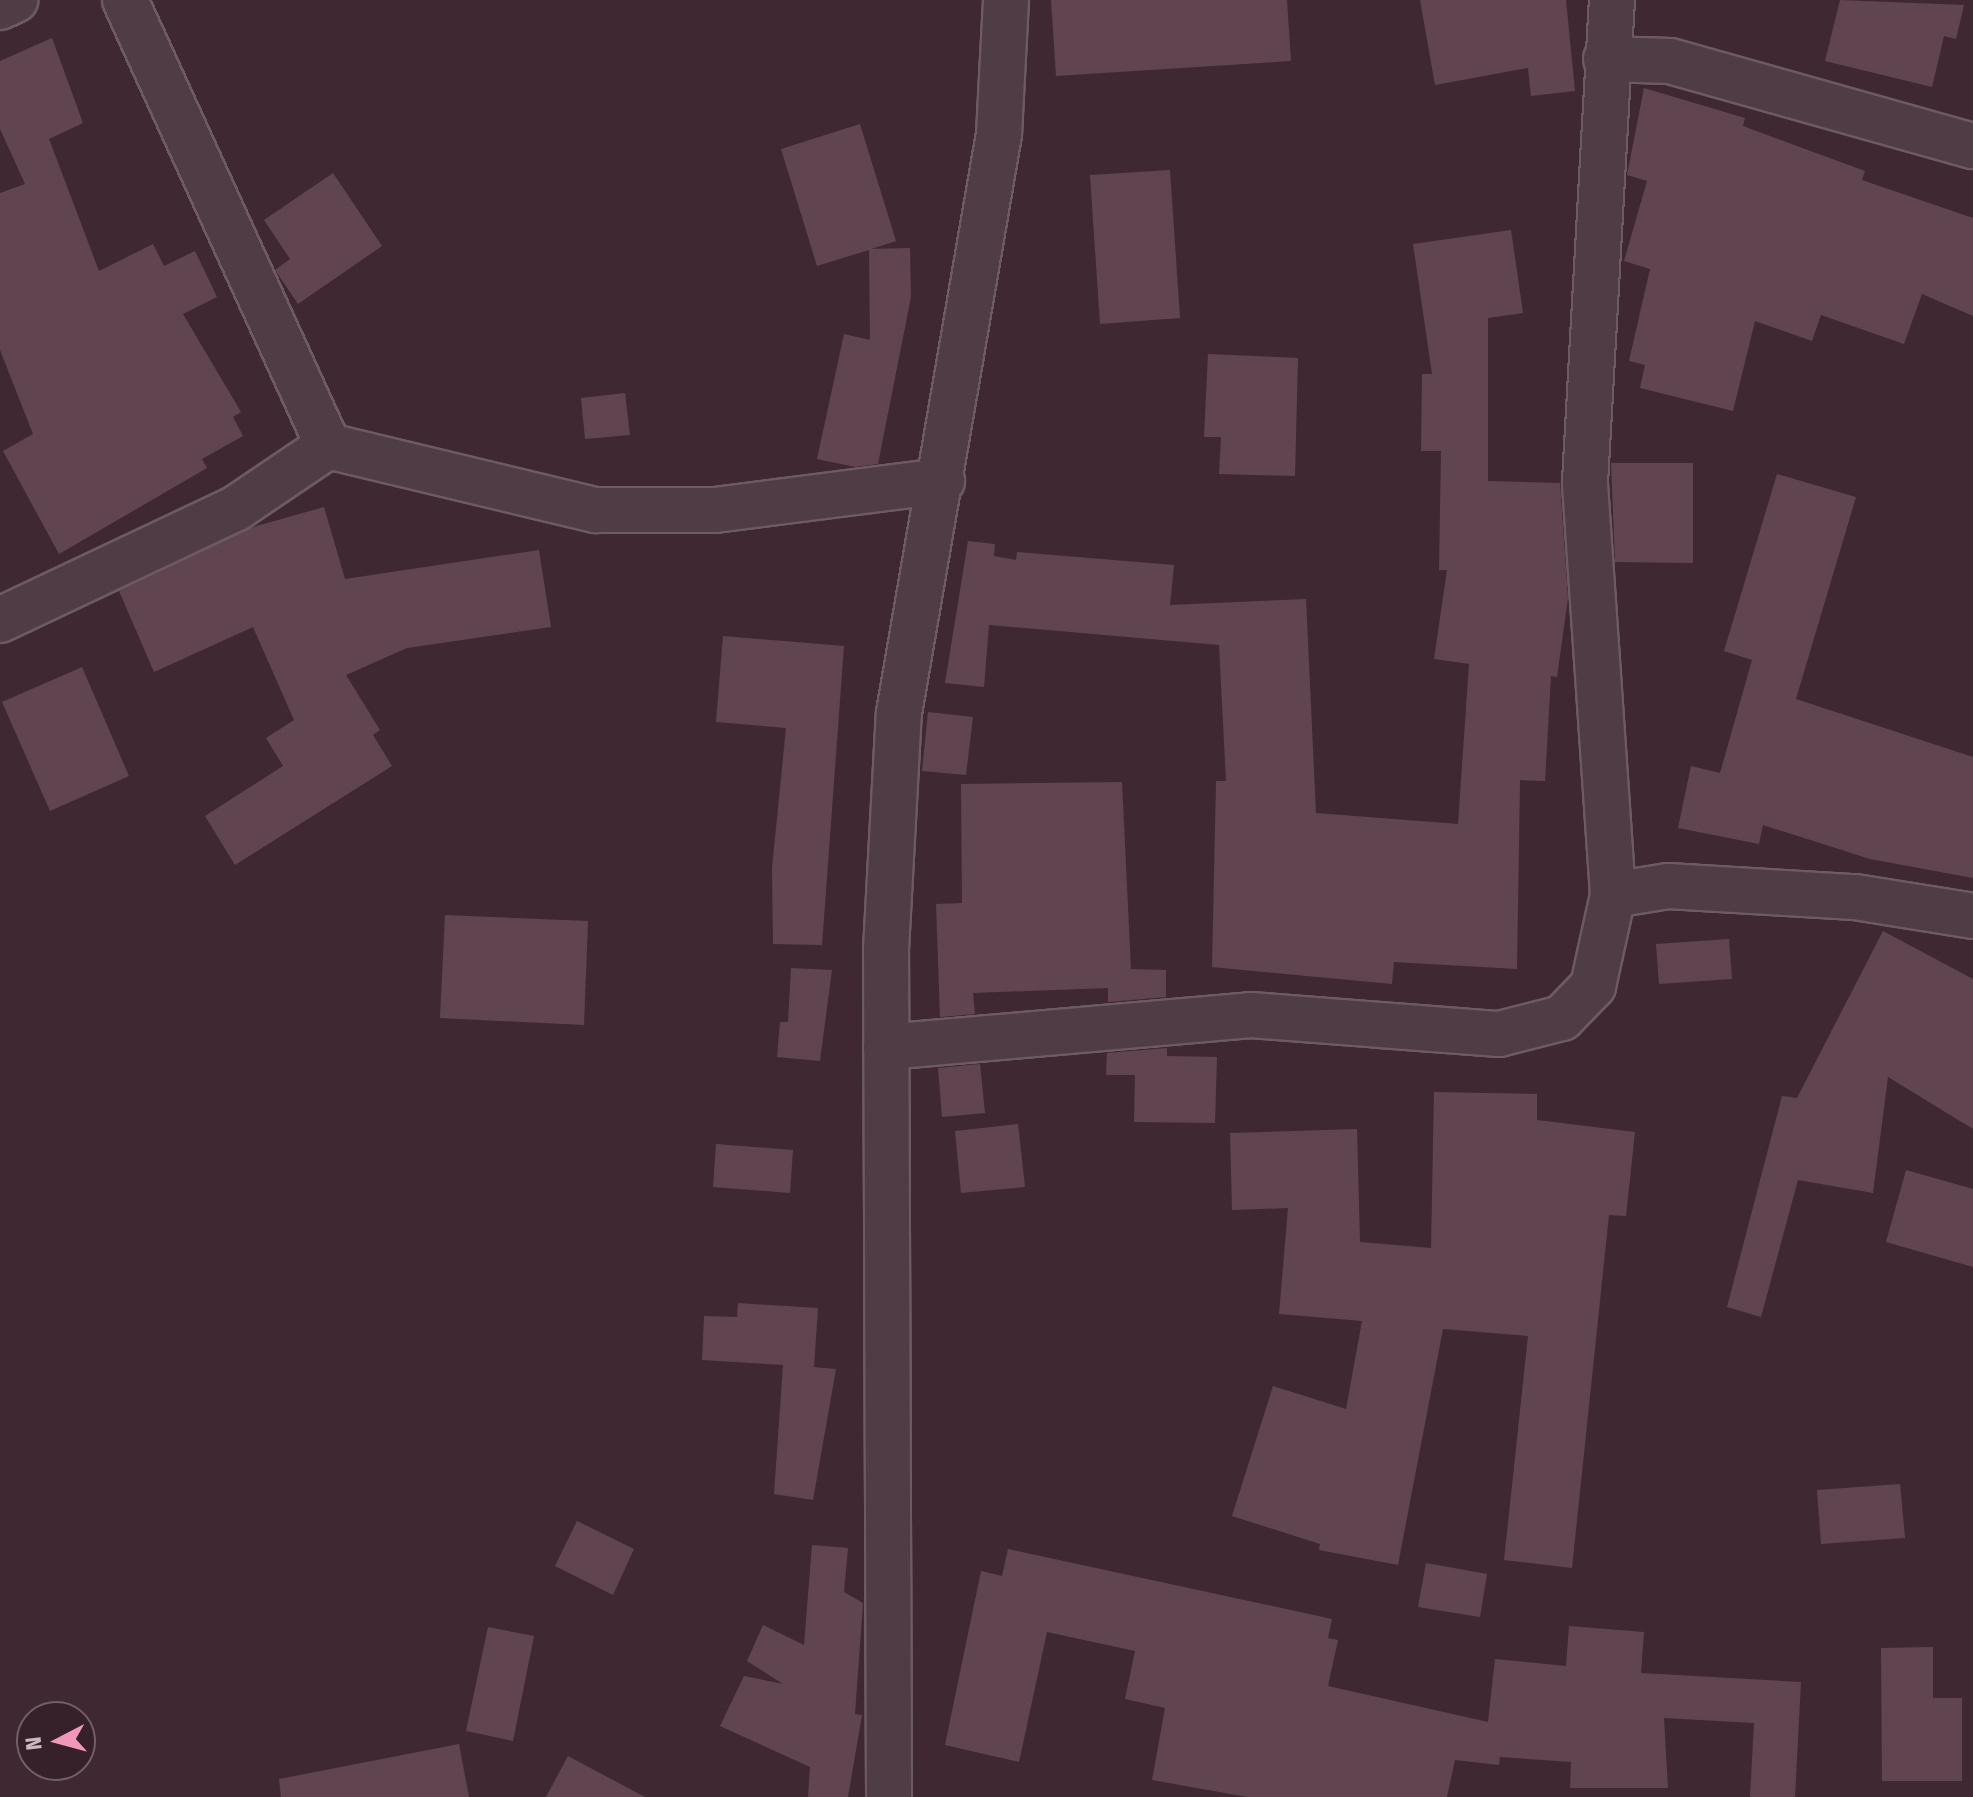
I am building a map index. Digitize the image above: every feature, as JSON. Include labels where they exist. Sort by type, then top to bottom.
[{"type":"street","points":[[0,7],[15,0]]},
{"type":"street","points":[[125,0],[328,446]]},
{"type":"street","points":[[889,1797],[886,1047],[899,713],[942,481],[999,134],[1006,0]]},
{"type":"street","points":[[886,1047],[1251,1015],[1499,1034],[1562,1018],[1593,986],[1613,895],[1585,482],[1606,59],[1612,0]]},
{"type":"street","points":[[1606,59],[1670,61],[1973,146]]},
{"type":"street","points":[[0,620],[235,509],[328,446],[595,510],[715,510],[942,481]]},
{"type":"street","points":[[1613,895],[1668,886],[1855,897],[1973,916]]},
{"type":"building","points":[[1051,0],[1287,0],[1291,61],[1056,76]]},
{"type":"building","points":[[1420,0],[1566,0],[1575,91],[1531,96],[1528,68],[1435,85]]},
{"type":"building","points":[[1840,0],[1964,5],[1956,39],[1944,36],[1932,87],[1825,61]]},
{"type":"building","points":[[52,38],[83,123],[49,139],[99,271],[153,244],[164,266],[195,251],[217,297],[183,314],[241,412],[233,417],[243,436],[202,459],[207,468],[59,554],[3,451],[33,434],[0,350],[0,193],[25,184],[0,129],[0,61]]},
{"type":"building","points":[[1644,88],[1745,118],[1743,126],[1865,171],[1862,180],[1973,218],[1973,316],[1922,294],[1904,344],[1821,315],[1812,341],[1755,321],[1733,411],[1640,388],[1645,365],[1629,361],[1650,269],[1624,261],[1647,181],[1627,175]]},
{"type":"building","points":[[860,124],[896,241],[871,249],[910,248],[911,297],[878,464],[855,467],[817,459],[844,334],[870,340],[869,250],[817,266],[781,149]]},
{"type":"building","points":[[1170,170],[1180,318],[1100,324],[1090,175]]},
{"type":"building","points":[[333,173],[382,246],[298,304],[275,270],[290,259],[264,220]]},
{"type":"building","points":[[1511,230],[1523,313],[1488,318],[1488,481],[1560,483],[1568,598],[1557,677],[1551,676],[1545,781],[1520,780],[1517,969],[1394,962],[1392,984],[1212,967],[1216,781],[1226,781],[1219,645],[989,625],[984,687],[945,683],[968,541],[995,544],[994,556],[1016,560],[1017,552],[1174,565],[1170,605],[1306,599],[1316,813],[1458,824],[1469,664],[1434,659],[1447,570],[1439,570],[1441,451],[1421,451],[1422,374],[1432,374],[1413,244]]},
{"type":"building","points":[[1208,354],[1298,358],[1295,476],[1219,474],[1221,437],[1204,437]]},
{"type":"building","points":[[625,393],[630,435],[585,439],[581,398]]},
{"type":"building","points":[[1611,463],[1693,463],[1693,563],[1615,562]]},
{"type":"building","points":[[1777,474],[1856,497],[1796,699],[1973,757],[1973,878],[1870,859],[1763,825],[1759,844],[1678,828],[1691,766],[1720,773],[1752,660],[1724,651]]},
{"type":"building","points":[[324,507],[345,579],[539,550],[551,627],[407,648],[346,675],[380,730],[373,735],[392,766],[235,865],[205,816],[283,766],[266,738],[294,720],[253,627],[154,672],[119,591],[253,527]]},
{"type":"building","points":[[723,636],[844,646],[822,945],[773,944],[772,868],[786,728],[716,722]]},
{"type":"building","points":[[82,667],[129,776],[50,811],[2,702]]},
{"type":"building","points":[[928,712],[973,717],[966,775],[922,771]]},
{"type":"building","points":[[1122,782],[1131,969],[1166,970],[1166,997],[1108,1002],[1108,988],[973,993],[975,1014],[940,1017],[936,904],[962,903],[961,784]]},
{"type":"building","points":[[445,915],[588,921],[584,1025],[440,1018]]},
{"type":"building","points":[[1883,931],[1973,979],[1973,1129],[1888,1077],[1873,1193],[1798,1180],[1761,1317],[1727,1307],[1782,1096],[1797,1098]]},
{"type":"building","points":[[1729,939],[1732,979],[1659,984],[1656,944]]},
{"type":"building","points":[[791,968],[832,970],[820,1061],[777,1057],[780,1022],[788,1022]]},
{"type":"building","points":[[1167,1048],[1167,1056],[1217,1057],[1215,1123],[1134,1122],[1135,1075],[1106,1075],[1107,1053]]},
{"type":"building","points":[[980,1064],[985,1113],[942,1117],[938,1068]]},
{"type":"building","points":[[1434,1092],[1537,1094],[1537,1120],[1635,1132],[1626,1216],[1609,1215],[1572,1568],[1504,1560],[1528,1336],[1443,1329],[1398,1565],[1319,1550],[1320,1544],[1232,1516],[1273,1386],[1346,1409],[1362,1321],[1279,1314],[1288,1208],[1232,1210],[1230,1133],[1357,1129],[1360,1242],[1431,1248]]},
{"type":"building","points":[[1018,1124],[1025,1187],[961,1193],[955,1131]]},
{"type":"building","points":[[716,1144],[793,1150],[790,1193],[713,1187]]},
{"type":"building","points":[[1906,1170],[1973,1189],[1973,1267],[1886,1242]]},
{"type":"building","points":[[738,1303],[818,1308],[814,1367],[801,1366],[836,1369],[813,1500],[774,1494],[783,1365],[702,1360],[704,1316],[737,1317]]},
{"type":"building","points":[[1900,1484],[1905,1538],[1821,1544],[1817,1490]]},
{"type":"building","points":[[577,1521],[634,1549],[613,1595],[555,1566]]},
{"type":"building","points":[[812,1545],[848,1548],[844,1592],[863,1603],[855,1714],[862,1715],[848,1797],[808,1797],[810,1767],[720,1726],[744,1676],[783,1684],[747,1661],[763,1625],[804,1645]]},
{"type":"building","points":[[1008,1549],[1332,1619],[1328,1638],[1338,1640],[1328,1686],[1488,1722],[1495,1659],[1566,1666],[1569,1626],[1644,1632],[1641,1673],[1801,1682],[1795,1797],[1750,1797],[1754,1723],[1664,1718],[1668,1788],[1570,1788],[1571,1762],[1500,1757],[1499,1765],[1455,1760],[1447,1797],[1247,1797],[1152,1780],[1165,1708],[1125,1699],[1135,1651],[1047,1632],[1019,1762],[945,1745],[981,1571],[1002,1576]]},
{"type":"building","points":[[1426,1563],[1487,1574],[1480,1617],[1418,1607]]},
{"type":"building","points":[[488,1627],[534,1636],[513,1741],[466,1731]]},
{"type":"building","points":[[1933,1647],[1933,1698],[1962,1698],[1962,1781],[1882,1781],[1881,1648]]},
{"type":"building","points":[[459,1744],[469,1797],[281,1797],[279,1779]]},
{"type":"building","points":[[568,1756],[645,1797],[546,1797]]}]
